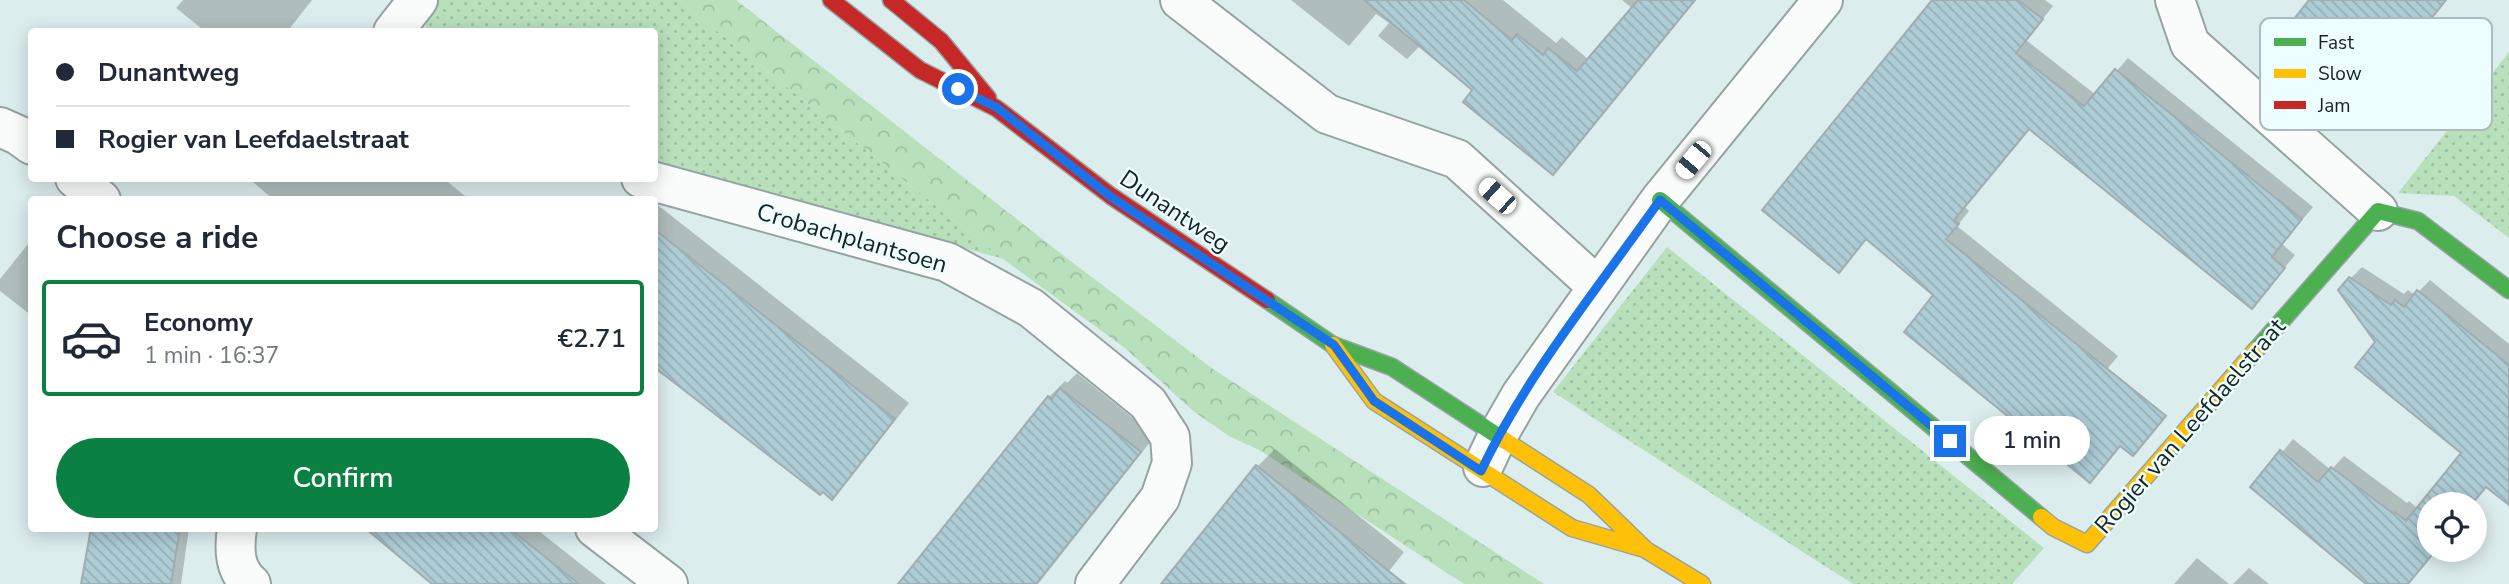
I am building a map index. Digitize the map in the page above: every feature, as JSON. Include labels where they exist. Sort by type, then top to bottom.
[{"type":"street","points":[[396,28],[418,0]]},
{"type":"street","name":"Dunantweg","points":[[831,0],[920,70],[996,107],[1111,197],[1334,345],[1392,367],[1589,495],[1646,550],[1702,584]]},
{"type":"street","name":"Dunantweg","points":[[891,0],[941,41],[996,107]]},
{"type":"street","points":[[1180,0],[1327,114],[1457,159],[1598,287]]},
{"type":"street","points":[[1481,471],[1521,395],[1660,200],[1823,0]]},
{"type":"street","points":[[2175,0],[2190,44],[2260,106]]},
{"type":"street","points":[[0,127],[28,142]]},
{"type":"street","points":[[2287,130],[2378,211],[2418,221],[2509,290]]},
{"type":"street","points":[[80,182],[96,196]]},
{"type":"street","name":"Crobachplantsoen","points":[[656,182],[947,262],[1031,308],[1148,402],[1170,436],[1172,463],[1160,498],[1095,584]]},
{"type":"street","name":"Rogier van Leefdaelstraat","points":[[1660,200],[2053,527],[2087,544],[2378,211]]},
{"type":"street","name":"Dunantweg","points":[[1334,345],[1374,401],[1572,528],[1646,550]]},
{"type":"street","points":[[236,532],[234,551],[244,578],[251,584]]},
{"type":"street","points":[[601,532],[668,584]]},
{"type":"green space","points":[[438,0],[678,0],[1003,259],[658,161],[658,28],[426,28],[428,13]]},
{"type":"green space","points":[[678,0],[736,0],[1213,369],[1544,584],[1464,584],[1261,451],[1229,436],[1193,411],[1125,348],[1003,259]]},
{"type":"green space","points":[[2509,52],[2509,238],[2454,196],[2398,193],[2448,130],[2492,130],[2492,74]]},
{"type":"green space","points":[[1667,247],[2044,548],[2012,584],[1853,584],[1553,392]]},
{"type":"building","points":[[1364,0],[1464,0],[1512,40],[1517,34],[1543,55],[1548,48],[1577,71],[1638,0],[1695,0],[1553,175],[1463,102],[1472,90]]},
{"type":"building","points":[[1932,0],[2018,0],[2043,19],[2016,53],[2084,106],[2115,69],[2302,219],[2272,257],[2285,268],[2252,309],[2029,129],[1954,220],[1959,224],[1946,239],[2166,416],[2133,456],[2120,446],[2090,483],[1904,332],[1933,295],[1866,239],[1839,273],[1762,210]]},
{"type":"building","points":[[2309,0],[2446,0],[2432,18],[2295,18]]},
{"type":"building","points":[[658,232],[895,419],[832,500],[823,492],[820,495],[658,370]]},
{"type":"building","points":[[2349,277],[2391,305],[2395,300],[2404,307],[2417,290],[2509,365],[2509,505],[2486,487],[2482,492],[2429,492],[2461,453],[2355,367],[2375,342],[2338,290]]},
{"type":"building","points":[[1060,388],[1141,452],[1036,584],[898,584],[1048,396],[1052,399]]},
{"type":"building","points":[[2280,450],[2318,482],[2331,467],[2406,521],[2417,507],[2417,562],[2426,562],[2408,584],[2366,584],[2250,487]]},
{"type":"building","points":[[1256,465],[1405,584],[1161,584]]},
{"type":"building","points":[[90,532],[179,532],[171,584],[81,584]]},
{"type":"building","points":[[370,532],[514,532],[579,584],[432,584]]},
{"type":"traffic: fast","points":[[1660,200],[2041,517]]},
{"type":"traffic: fast","points":[[2256,350],[2378,211],[2418,221],[2509,290]]},
{"type":"traffic: fast","points":[[1267,300],[1333,345],[1392,367],[1504,440]]},
{"type":"traffic: slow","points":[[1333,345],[1374,401],[1572,528],[1641,548]]},
{"type":"traffic: slow","points":[[2041,517],[2053,527],[2087,544],[2256,350]]},
{"type":"traffic: slow","points":[[1504,440],[1589,495],[1646,550],[1702,584]]},
{"type":"traffic: jam","points":[[831,0],[920,70],[996,108],[1111,196],[1267,300]]},
{"type":"traffic: jam","points":[[891,0],[941,41],[988,98]]},
{"type":"route","points":[[958,89],[996,107],[1111,197],[1334,345],[1374,401],[1481,471],[1521,395],[1660,200],[1950,441]]}]
